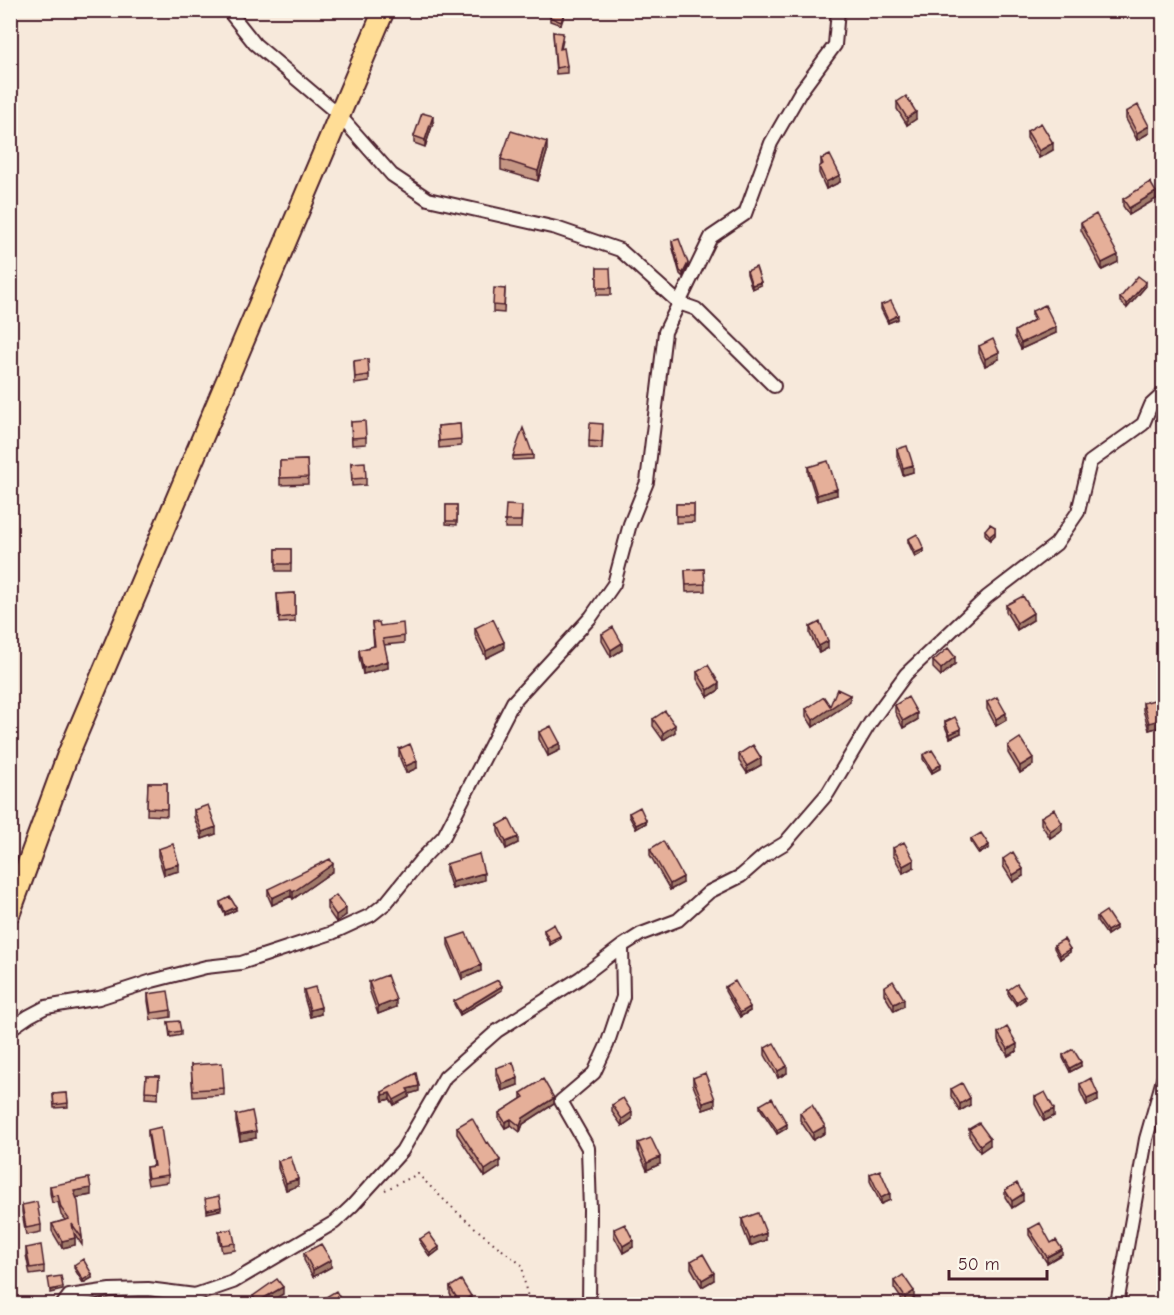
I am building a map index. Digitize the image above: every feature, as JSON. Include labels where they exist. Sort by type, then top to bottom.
[{"type":"main road","points":[[10,912],[67,757],[384,10]]},
{"type":"street","points":[[228,10],[255,44],[339,115],[392,175],[428,198],[556,228],[620,250],[679,303],[696,309],[774,386]]},
{"type":"street","points":[[10,1029],[46,1007],[75,1004],[99,998],[206,967],[241,963],[318,939],[371,915],[386,903],[444,836],[474,773],[513,702],[591,617],[614,584],[630,524],[647,482],[665,332],[711,237],[745,214],[771,143],[801,91],[835,45],[838,10]]},
{"type":"street","points":[[63,1305],[69,1296],[110,1290],[148,1289],[195,1295],[233,1282],[335,1222],[402,1150],[445,1077],[497,1031],[580,978],[641,934],[678,920],[709,892],[741,876],[765,855],[785,843],[828,793],[870,723],[906,674],[987,597],[1056,544],[1078,512],[1090,462],[1143,424],[1151,405],[1164,393]]},
{"type":"street","points":[[588,1305],[590,1210],[588,1149],[561,1101],[594,1073],[607,1045],[623,997],[622,946]]},
{"type":"street","points":[[1117,1305],[1146,1139],[1164,1076]]},
{"type":"path","points":[[381,1192],[418,1174],[470,1225],[522,1265],[526,1291],[531,1305]]},
{"type":"building","points":[[552,10],[565,10],[561,22],[550,17]]},
{"type":"building","points":[[553,32],[563,33],[560,49],[564,48],[567,66],[556,68]]},
{"type":"building","points":[[906,96],[916,112],[907,118],[897,102]]},
{"type":"building","points":[[1138,105],[1149,126],[1137,133],[1126,112]]},
{"type":"building","points":[[422,113],[433,116],[425,140],[414,136]]},
{"type":"building","points":[[1041,123],[1053,143],[1039,151],[1027,131]]},
{"type":"building","points":[[511,131],[547,142],[538,171],[501,159]]},
{"type":"building","points":[[830,155],[840,175],[826,182],[819,167],[823,164],[821,159]]},
{"type":"building","points":[[1150,182],[1156,192],[1129,208],[1123,199]]},
{"type":"building","points":[[1096,214],[1118,255],[1102,263],[1081,223]]},
{"type":"building","points":[[679,239],[688,263],[683,273],[680,271],[672,241]]},
{"type":"building","points":[[756,267],[761,282],[752,285],[747,271]]},
{"type":"building","points":[[597,268],[610,268],[611,288],[597,288]]},
{"type":"building","points":[[1138,276],[1146,282],[1127,304],[1120,298]]},
{"type":"building","points":[[494,288],[505,289],[504,306],[493,305]]},
{"type":"building","points":[[891,301],[898,315],[888,320],[881,305]]},
{"type":"building","points":[[1045,305],[1056,327],[1021,343],[1015,331],[1036,319],[1032,311]]},
{"type":"building","points":[[993,339],[999,352],[985,359],[979,346]]},
{"type":"building","points":[[368,359],[369,375],[355,377],[354,361]]},
{"type":"building","points":[[365,421],[366,437],[352,438],[351,422]]},
{"type":"building","points":[[590,423],[603,424],[602,442],[589,441]]},
{"type":"building","points":[[460,424],[461,439],[439,441],[438,426]]},
{"type":"building","points":[[523,428],[533,455],[513,456]]},
{"type":"building","points":[[907,446],[913,465],[903,468],[897,449]]},
{"type":"building","points":[[307,460],[308,477],[280,478],[280,461]]},
{"type":"building","points":[[828,461],[837,489],[817,495],[808,467]]},
{"type":"building","points":[[365,462],[366,478],[352,479],[351,463]]},
{"type":"building","points":[[676,504],[694,504],[694,516],[676,516]]},
{"type":"building","points":[[446,505],[457,505],[457,521],[446,521]]},
{"type":"building","points":[[506,505],[522,506],[521,521],[505,521]]},
{"type":"building","points":[[990,524],[995,527],[995,532],[990,536],[985,530]]},
{"type":"building","points":[[917,534],[924,549],[915,553],[908,539]]},
{"type":"building","points":[[276,549],[291,549],[291,564],[276,564]]},
{"type":"building","points":[[704,569],[705,584],[686,585],[685,570]]},
{"type":"building","points":[[295,593],[295,616],[279,618],[277,594]]},
{"type":"building","points":[[1023,596],[1033,613],[1017,623],[1006,605]]},
{"type":"building","points":[[493,619],[504,642],[486,651],[475,628]]},
{"type":"building","points":[[379,622],[380,626],[403,623],[404,636],[383,639],[388,661],[363,668],[359,650],[375,646],[372,623]]},
{"type":"building","points":[[820,622],[828,641],[819,646],[810,627]]},
{"type":"building","points":[[613,627],[622,643],[611,650],[602,634]]},
{"type":"building","points":[[948,648],[955,657],[941,669],[933,661]]},
{"type":"building","points":[[708,665],[719,683],[708,690],[697,672]]},
{"type":"building","points":[[837,689],[850,695],[813,720],[806,709],[824,697],[830,706]]},
{"type":"building","points":[[908,697],[917,713],[903,721],[895,705]]},
{"type":"building","points":[[997,697],[1006,713],[996,719],[987,702]]},
{"type":"building","points":[[1158,699],[1163,719],[1149,723],[1143,703]]},
{"type":"building","points":[[665,711],[675,725],[663,733],[653,719]]},
{"type":"building","points":[[955,717],[961,729],[950,734],[945,722]]},
{"type":"building","points":[[551,726],[560,743],[548,749],[539,732]]},
{"type":"building","points":[[1020,738],[1033,758],[1020,766],[1008,746]]},
{"type":"building","points":[[410,744],[417,761],[406,766],[399,749]]},
{"type":"building","points":[[753,745],[761,758],[747,766],[739,754]]},
{"type":"building","points":[[932,750],[941,764],[932,770],[923,755]]},
{"type":"building","points":[[148,783],[167,783],[167,809],[147,808]]},
{"type":"building","points":[[208,805],[216,827],[202,832],[194,810]]},
{"type":"building","points":[[640,807],[646,820],[636,825],[629,813]]},
{"type":"building","points":[[1054,809],[1062,823],[1050,831],[1041,817]]},
{"type":"building","points":[[509,819],[518,837],[506,842],[498,825]]},
{"type":"building","points":[[981,833],[989,845],[979,851],[971,839]]},
{"type":"building","points":[[663,841],[683,877],[670,884],[650,849]]},
{"type":"building","points":[[904,842],[914,860],[903,866],[893,848]]},
{"type":"building","points":[[173,844],[179,864],[164,868],[158,849]]},
{"type":"building","points":[[1013,852],[1023,869],[1013,875],[1003,859]]},
{"type":"building","points":[[479,854],[484,873],[452,882],[446,864]]},
{"type":"building","points":[[330,859],[333,864],[293,892],[291,889],[272,898],[268,889]]},
{"type":"building","points":[[336,895],[346,908],[336,915],[327,902]]},
{"type":"building","points":[[230,897],[236,907],[225,912],[220,902]]},
{"type":"building","points":[[1106,911],[1116,926],[1107,931],[1097,917]]},
{"type":"building","points":[[554,924],[560,936],[550,941],[544,930]]},
{"type":"building","points":[[466,933],[481,965],[462,973],[448,939]]},
{"type":"building","points":[[1064,939],[1070,949],[1060,955],[1054,945]]},
{"type":"building","points":[[387,975],[396,1000],[378,1007],[369,982]]},
{"type":"building","points":[[498,980],[502,986],[460,1012],[454,1001]]},
{"type":"building","points":[[735,981],[750,1007],[740,1013],[725,987]]},
{"type":"building","points":[[893,981],[904,999],[894,1004],[884,987]]},
{"type":"building","points":[[1017,984],[1025,996],[1016,1002],[1008,990]]},
{"type":"building","points":[[315,987],[321,1007],[310,1010],[304,990]]},
{"type":"building","points":[[168,991],[171,1010],[151,1013],[148,994]]},
{"type":"building","points":[[179,1021],[181,1031],[170,1033],[168,1022]]},
{"type":"building","points":[[1007,1027],[1017,1044],[1008,1049],[998,1033]]},
{"type":"building","points":[[774,1043],[787,1066],[778,1071],[765,1048]]},
{"type":"building","points":[[1073,1049],[1081,1062],[1070,1068],[1063,1055]]},
{"type":"building","points":[[513,1062],[518,1078],[502,1084],[496,1068]]},
{"type":"building","points":[[222,1063],[224,1088],[193,1090],[191,1065]]},
{"type":"building","points":[[416,1073],[419,1086],[407,1089],[409,1092],[394,1100],[390,1093],[383,1095],[382,1092]]},
{"type":"building","points":[[705,1073],[715,1099],[703,1103],[693,1078]]},
{"type":"building","points":[[146,1076],[159,1076],[158,1092],[145,1091]]},
{"type":"building","points":[[1091,1078],[1098,1094],[1087,1099],[1080,1084]]},
{"type":"building","points":[[543,1079],[554,1098],[523,1118],[520,1126],[511,1119],[505,1122],[499,1113],[524,1097],[521,1093]]},
{"type":"building","points":[[962,1083],[970,1098],[960,1104],[951,1089]]},
{"type":"building","points":[[1045,1092],[1054,1109],[1044,1114],[1035,1097]]},
{"type":"building","points":[[67,1093],[68,1103],[54,1105],[53,1094]]},
{"type":"building","points":[[623,1098],[632,1112],[622,1119],[612,1105]]},
{"type":"building","points":[[772,1098],[787,1124],[777,1130],[760,1105]]},
{"type":"building","points":[[812,1105],[825,1126],[813,1133],[800,1113]]},
{"type":"building","points":[[252,1111],[256,1131],[240,1134],[236,1115]]},
{"type":"building","points":[[472,1118],[486,1143],[488,1142],[500,1160],[485,1170],[457,1127]]},
{"type":"building","points":[[979,1123],[990,1138],[980,1145],[969,1129]]},
{"type":"building","points":[[161,1127],[168,1175],[148,1178],[146,1167],[154,1166],[148,1130]]},
{"type":"building","points":[[651,1138],[660,1157],[647,1163],[638,1143]]},
{"type":"building","points":[[291,1157],[298,1179],[286,1183],[278,1161]]},
{"type":"building","points":[[880,1170],[890,1193],[881,1198],[870,1174]]},
{"type":"building","points":[[89,1178],[91,1188],[74,1191],[78,1202],[82,1238],[72,1224],[75,1238],[62,1241],[52,1224],[69,1219],[61,1208],[58,1195],[52,1196],[50,1186]]},
{"type":"building","points":[[1017,1183],[1023,1194],[1012,1201],[1005,1190]]},
{"type":"building","points":[[219,1196],[221,1207],[207,1210],[205,1199]]},
{"type":"building","points":[[37,1202],[41,1225],[26,1228],[22,1205]]},
{"type":"building","points":[[758,1213],[766,1233],[750,1239],[742,1219]]},
{"type":"building","points":[[1040,1223],[1051,1243],[1056,1240],[1062,1249],[1047,1257],[1029,1229]]},
{"type":"building","points":[[625,1224],[633,1240],[623,1246],[614,1229]]},
{"type":"building","points":[[232,1229],[235,1243],[222,1245],[219,1231]]},
{"type":"building","points":[[429,1233],[439,1247],[430,1253],[420,1239]]},
{"type":"building","points":[[321,1244],[331,1260],[313,1270],[304,1253]]},
{"type":"building","points":[[41,1245],[44,1266],[30,1268],[26,1248]]},
{"type":"building","points":[[703,1254],[714,1273],[702,1280],[691,1261]]},
{"type":"building","points":[[83,1259],[92,1274],[83,1280],[74,1265]]},
{"type":"building","points":[[903,1275],[914,1291],[905,1297],[894,1281]]},
{"type":"building","points":[[61,1276],[63,1287],[50,1290],[48,1278]]},
{"type":"building","points":[[277,1279],[283,1287],[257,1302],[253,1296]]},
{"type":"building","points":[[461,1280],[471,1296],[460,1303],[450,1287]]},
{"type":"building","points":[[336,1291],[344,1305],[330,1305],[326,1297]]}]
